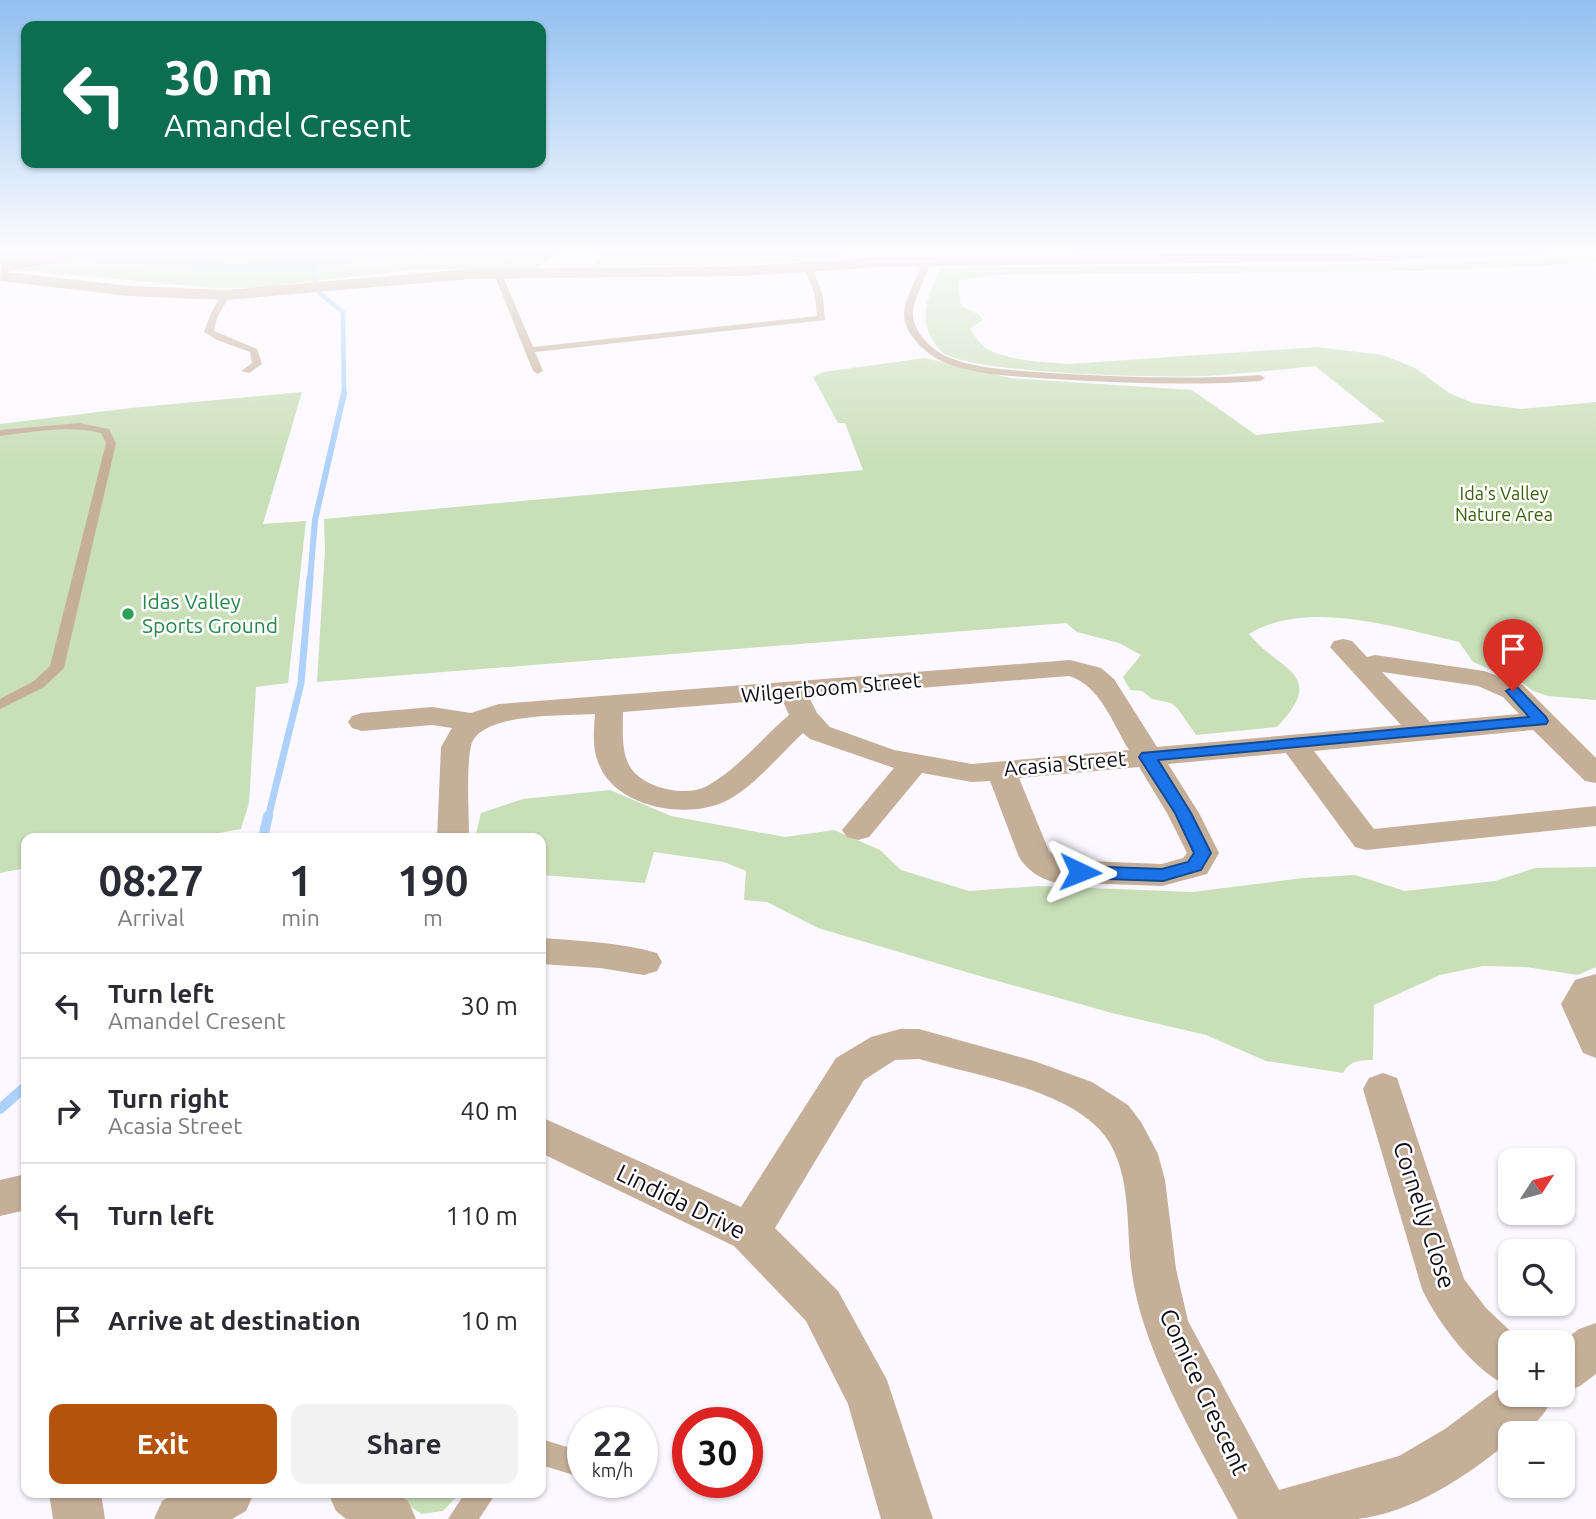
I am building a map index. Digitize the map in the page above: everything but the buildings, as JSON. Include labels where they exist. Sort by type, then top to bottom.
[{"type":"street","points":[[1421,730],[1352,657],[1484,680],[1513,691],[1540,721],[1596,774]]},
{"type":"street","name":"Wilgerboom Street","points":[[362,722],[432,716],[464,735],[499,713],[609,705],[798,704],[1070,668],[1091,674],[1104,685],[1183,813],[1203,853],[1195,866],[1163,875],[1053,871],[1035,857],[1001,770]]},
{"type":"street","points":[[609,705],[613,765],[622,778],[649,793],[680,802],[700,801],[719,793],[798,704]]},
{"type":"street","name":"Acasia Street","points":[[798,704],[820,733],[888,758],[972,773],[1540,721]]},
{"type":"street","points":[[454,833],[464,735]]},
{"type":"street","points":[[1293,743],[1366,840],[1596,816]]},
{"type":"street","points":[[858,830],[915,763]]},
{"type":"street","points":[[546,951],[600,955],[644,962]]},
{"type":"street","points":[[1596,987],[1588,990],[1579,1004],[1596,1043]]},
{"type":"street","name":"Comice Crescent","points":[[749,1232],[842,1079],[858,1063],[885,1047],[919,1044],[1066,1085],[1093,1100],[1113,1116],[1126,1133],[1136,1154],[1144,1176],[1156,1280],[1165,1321],[1194,1383],[1267,1519]]},
{"type":"street","name":"Cornelly Close","points":[[1383,1089],[1445,1289],[1470,1323],[1498,1351]]},
{"type":"street","name":"Lindida Drive","points":[[546,1136],[749,1232],[822,1306],[870,1397],[907,1519]]},
{"type":"street","points":[[0,1198],[21,1193]]},
{"type":"street","points":[[1575,1361],[1596,1345]]},
{"type":"street","points":[[1267,1519],[1409,1479],[1463,1447],[1515,1407]]},
{"type":"street","points":[[76,1498],[79,1519]]},
{"type":"street","points":[[180,1519],[219,1498]]},
{"type":"street","points":[[361,1498],[390,1519]]},
{"type":"lane","points":[[212,322],[209,332],[221,340],[246,346],[254,351],[257,364],[246,371]]},
{"type":"lane","points":[[518,322],[538,371]]},
{"type":"lane","points":[[529,350],[786,322]]},
{"type":"lane","points":[[911,322],[916,336],[930,351],[947,360],[994,370],[1057,376],[1190,382],[1260,378]]},
{"type":"lane","points":[[0,433],[69,426],[91,427],[105,431],[111,443],[57,668],[39,684],[2,703]]},
{"type":"lane","points":[[546,1454],[567,1461]]},
{"type":"lane","points":[[462,1519],[478,1498]]},
{"type":"green space","name":"Ida's Valley Nature Area","points":[[926,322],[980,322],[970,329],[978,341],[989,350],[1018,359],[1068,364],[1317,347],[1383,355],[1415,368],[1449,393],[1473,403],[1522,409],[1596,402],[1596,700],[1548,696],[1533,691],[1524,684],[1473,662],[1459,642],[1381,624],[1325,617],[1272,623],[1249,634],[1284,665],[1299,683],[1299,694],[1292,709],[1277,727],[1196,735],[1171,703],[1152,699],[1142,691],[1130,690],[1123,677],[1141,655],[1119,643],[1077,632],[1066,623],[317,682],[325,550],[324,519],[863,470],[845,423],[838,423],[813,377],[823,372],[925,358],[1010,378],[1192,390],[1256,435],[1385,422],[1315,366],[1182,376],[1024,370],[957,359],[941,351],[928,330]]},
{"type":"green space","name":"Idas Valley Sports Ground","points":[[302,392],[263,524],[306,521],[288,683],[256,687],[249,803],[241,829],[218,833],[21,833],[21,869],[0,873],[0,424],[131,408]]},
{"type":"green space","points":[[610,790],[671,816],[785,837],[834,830],[880,850],[901,870],[969,891],[1039,886],[1192,892],[1303,878],[1355,875],[1405,891],[1495,881],[1535,868],[1596,867],[1596,967],[1578,975],[1526,967],[1483,966],[1440,975],[1374,1005],[1373,1060],[1355,1062],[1343,1073],[1266,1061],[1206,1035],[1112,1013],[818,928],[767,902],[744,900],[746,871],[724,862],[654,852],[645,883],[546,875],[546,833],[476,833],[481,813],[523,799]]},
{"type":"green space","points":[[396,1498],[455,1498],[443,1511],[422,1514]]},
{"type":"waterway","points":[[343,322],[344,393]]},
{"type":"waterway","points":[[310,580],[315,520],[344,393]]},
{"type":"waterway","points":[[268,818],[301,683],[310,578]]},
{"type":"waterway","points":[[264,833],[268,816]]},
{"type":"waterway","points":[[0,1109],[21,1090]]},
{"type":"place","name":"Idas Valley Sports Ground","points":[[128,614]]},
{"type":"route","points":[[1080,872],[1163,875],[1195,866],[1203,853],[1183,813],[1147,757],[1495,723],[1540,721],[1513,691]]}]
